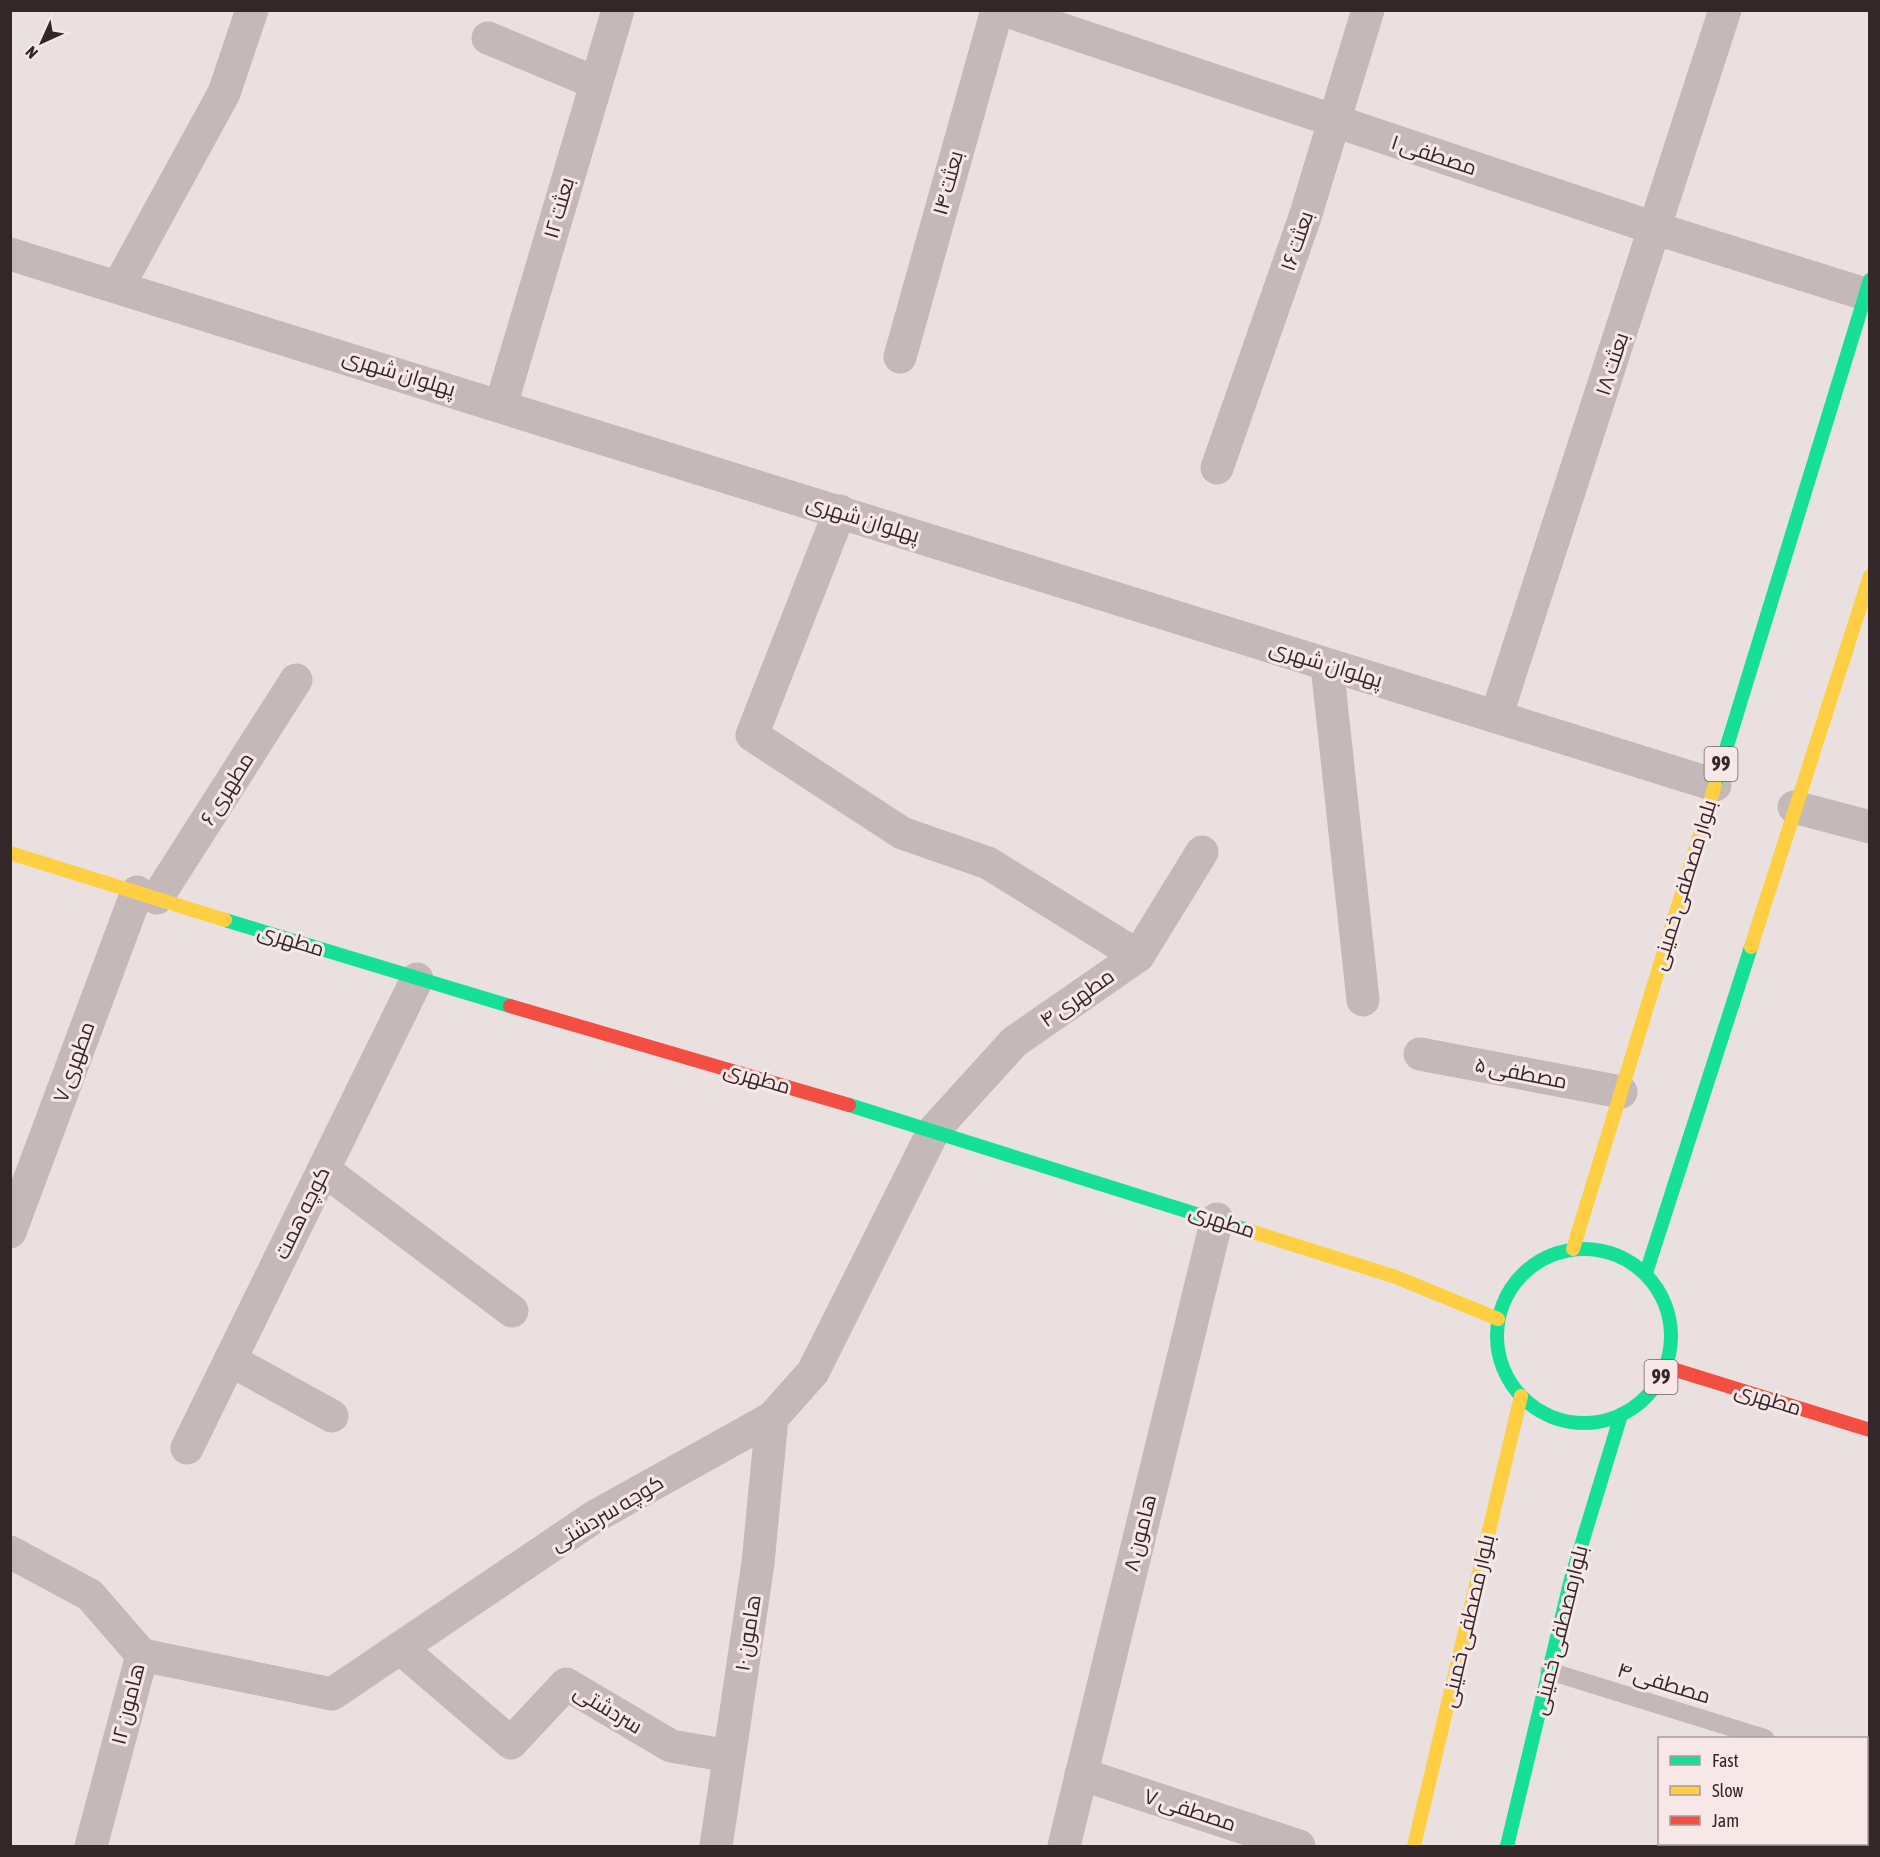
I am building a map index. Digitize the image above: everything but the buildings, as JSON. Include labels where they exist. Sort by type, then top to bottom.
[{"type":"main road","name":"بلوار مصطفی خمینی","points":[[1574,1249],[1867,287]]},
{"type":"main road","points":[[1646,1273],[1869,576]]},
{"type":"main road","name":"مطهری","points":[[10,853],[417,979],[934,1130],[1396,1276],[1498,1319]]},
{"type":"main road","name":"99","points":[[1574,1249],[1608,1252],[1624,1258],[1646,1273],[1661,1293],[1670,1317],[1672,1342],[1666,1367],[1656,1387],[1640,1403],[1621,1415],[1595,1422],[1568,1421],[1543,1412],[1521,1396],[1506,1373],[1497,1347],[1498,1319],[1507,1294],[1524,1272],[1547,1257],[1574,1249]]},
{"type":"main road","name":"مطهری","points":[[1666,1367],[1869,1428]]},
{"type":"main road","name":"بلوار مصطفی خمینی","points":[[1414,1846],[1521,1396]]},
{"type":"main road","name":"بلوارمصطفی خمینی","points":[[1507,1846],[1571,1579],[1621,1415]]},
{"type":"street","points":[[118,287],[224,93],[252,10]]},
{"type":"street","name":"بعثت ۱۲","points":[[501,405],[618,10]]},
{"type":"street","name":"بعثت ۱۴","points":[[900,357],[997,10]]},
{"type":"street","name":"مصطفی ۱","points":[[1004,10],[1657,229],[1867,287]]},
{"type":"street","name":"بعثت ۱۶","points":[[1217,468],[1305,217],[1368,10]]},
{"type":"street","name":"بعثت ۱۸","points":[[1496,717],[1657,229],[1725,10]]},
{"type":"street","points":[[488,38],[596,83]]},
{"type":"street","name":"پهلوان شهری","points":[[10,254],[501,405],[1714,785]]},
{"type":"street","points":[[840,511],[752,735],[902,833],[988,863],[1137,957]]},
{"type":"street","points":[[1327,665],[1363,1000]]},
{"type":"street","name":"مطهری ۶","points":[[147,895],[296,680]]},
{"type":"street","points":[[1794,807],[1869,827]]},
{"type":"street","name":"مطهری ۴","points":[[934,1130],[1014,1042],[1137,957],[1202,852]]},
{"type":"street","name":"مطهری ۷","points":[[10,1232],[147,895]]},
{"type":"street","name":"کوچه همت","points":[[187,1448],[417,979]]},
{"type":"street","name":"مصطفی ۵","points":[[1420,1054],[1621,1092]]},
{"type":"street","name":"کوچه سردشتی","points":[[142,1655],[332,1694],[594,1517],[772,1418],[813,1372],[934,1130]]},
{"type":"street","points":[[324,1170],[512,1311]]},
{"type":"street","name":"هامون ۸","points":[[1064,1846],[1217,1220]]},
{"type":"street","points":[[230,1360],[332,1416]]},
{"type":"street","name":"هامون ۱۰","points":[[716,1846],[758,1563],[772,1418]]},
{"type":"street","name":"هامون ۱۲","points":[[10,1552],[90,1595],[142,1655],[92,1846]]},
{"type":"street","name":"سردشتی","points":[[400,1648],[511,1743],[566,1684],[671,1746],[729,1756]]},
{"type":"street","name":"مصطفی ۷","points":[[1081,1774],[1299,1846]]},
{"type":"lane","name":"مصطفی ۴","points":[[1549,1671],[1762,1737]]},
{"type":"traffic: fast","points":[[1715,785],[1870,280]]},
{"type":"traffic: fast","points":[[225,920],[510,1006]]},
{"type":"traffic: fast","points":[[1646,1273],[1751,947]]},
{"type":"traffic: fast","points":[[849,1105],[1250,1231]]},
{"type":"traffic: fast","points":[[1584,1249],[1617,1256],[1632,1264],[1645,1275],[1656,1288],[1664,1303],[1671,1336],[1664,1369],[1656,1384],[1645,1397],[1632,1408],[1617,1416],[1584,1423],[1551,1416],[1536,1408],[1523,1397],[1512,1384],[1504,1369],[1497,1336],[1504,1303],[1512,1288],[1523,1275],[1536,1264],[1551,1256],[1584,1249]]},
{"type":"traffic: fast","points":[[1507,1846],[1571,1579],[1621,1415]]},
{"type":"traffic: slow","points":[[1751,947],[1870,576]]},
{"type":"traffic: slow","points":[[1573,1249],[1715,785]]},
{"type":"traffic: slow","points":[[10,853],[225,920]]},
{"type":"traffic: slow","points":[[1250,1231],[1396,1277],[1498,1319]]},
{"type":"traffic: slow","points":[[1414,1846],[1521,1396]]},
{"type":"traffic: jam","points":[[510,1006],[849,1105]]},
{"type":"traffic: jam","points":[[1666,1367],[1870,1430]]}]
